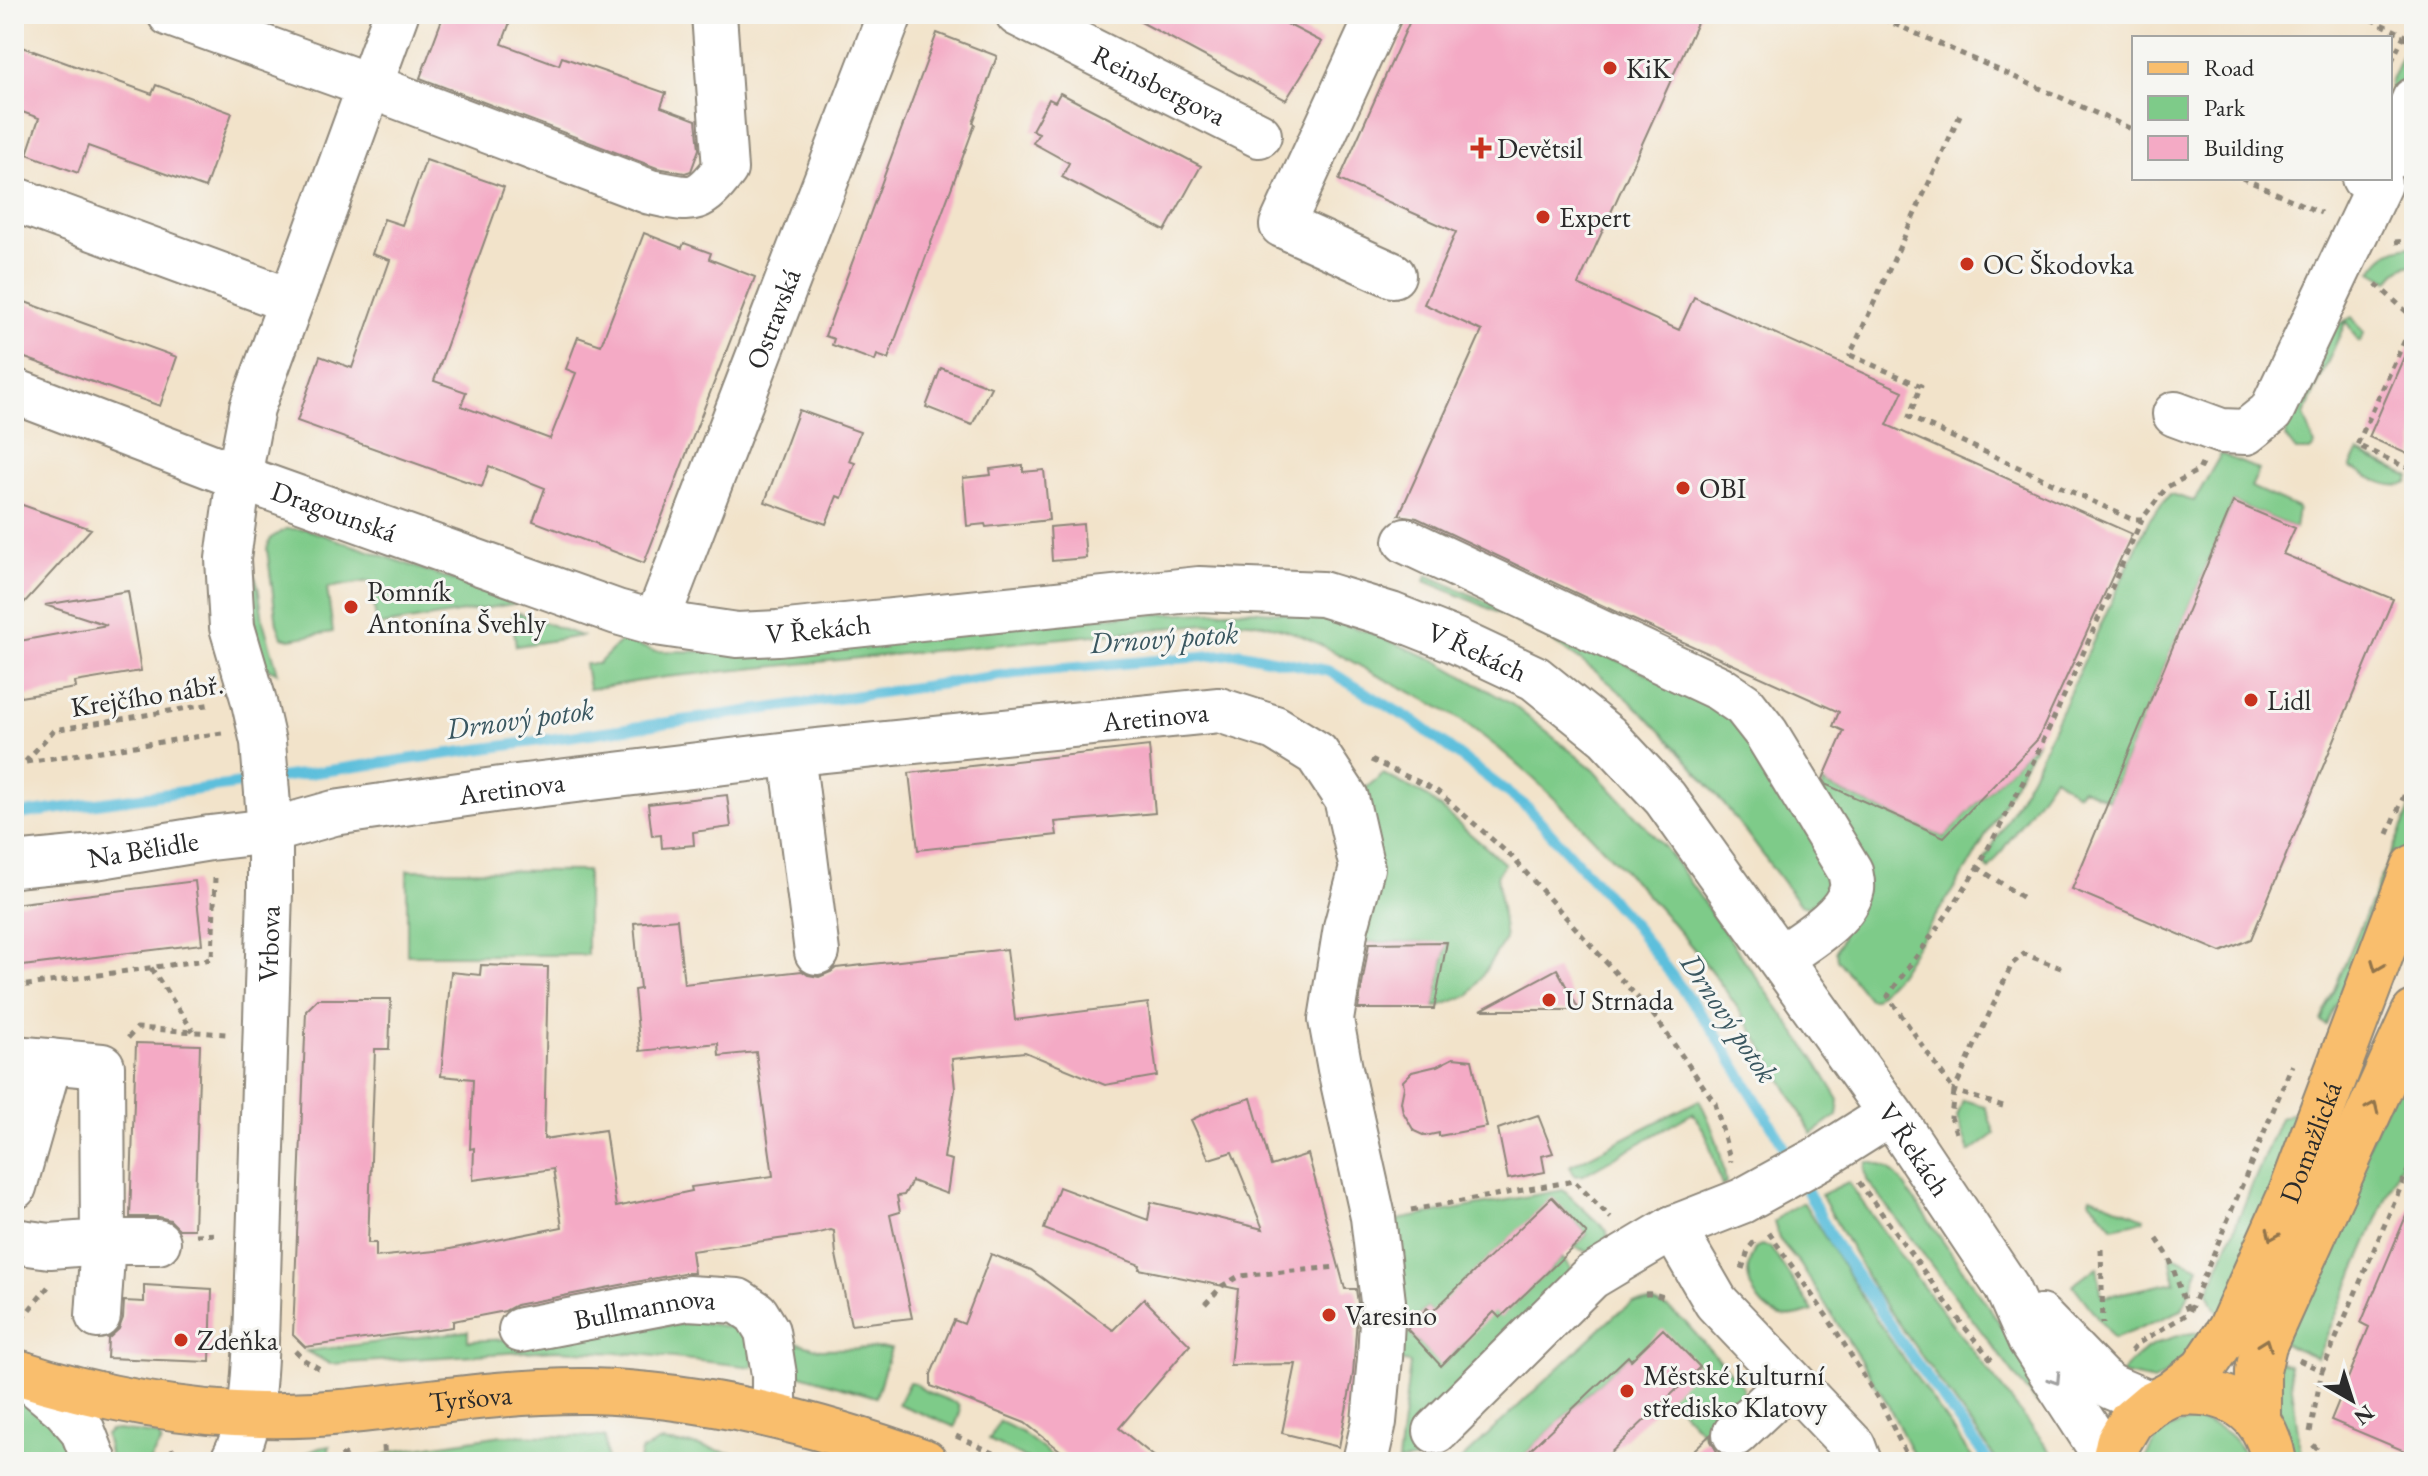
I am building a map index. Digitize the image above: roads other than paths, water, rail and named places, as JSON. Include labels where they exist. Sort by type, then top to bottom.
[{"type":"main road","name":"Domažlická","points":[[2111,1462],[2131,1421],[2203,1369],[2230,1329],[2291,1193],[2399,856]]},
{"type":"main road","name":"Domažlická","points":[[2297,1451],[2271,1445],[2258,1421],[2258,1371],[2264,1345],[2414,1013]]},
{"type":"main road","name":"Tyršova","points":[[18,1372],[153,1406],[250,1415],[340,1412],[509,1393],[588,1391],[675,1398],[774,1415],[852,1436],[925,1462]]},
{"type":"main road","points":[[2161,1399],[2195,1391],[2218,1394],[2240,1405],[2258,1421]]},
{"type":"street","points":[[170,14],[650,192],[689,200],[710,189],[725,169],[714,14]]},
{"type":"street","name":"Vrbova","points":[[232,1462],[244,1441],[250,1415],[258,1306],[270,891],[269,821],[258,723],[232,627],[228,559],[252,408],[396,14]]},
{"type":"street","name":"Ostravská","points":[[656,623],[890,14]]},
{"type":"street","name":"Reinsbergova","points":[[1018,14],[1259,135]]},
{"type":"street","points":[[1379,14],[1282,225],[1393,275]]},
{"type":"street","points":[[2392,162],[2414,100]]},
{"type":"street","points":[[2175,414],[2218,429],[2246,432],[2271,412],[2360,268],[2386,180]]},
{"type":"street","points":[[14,199],[291,301]]},
{"type":"street","name":"Dragounská","points":[[14,391],[239,477],[617,612],[656,623]]},
{"type":"street","points":[[1406,541],[1719,688],[1744,705],[1766,733],[1850,871],[1853,886],[1849,899],[1838,913],[1780,958]]},
{"type":"street","name":"V Řekách","points":[[656,623],[751,635],[1199,589],[1322,594],[1391,615],[1535,678],[1607,736],[1665,798],[1890,1114],[2006,1286],[2030,1340],[2111,1462]]},
{"type":"street","name":"Aretinova","points":[[269,821],[792,754],[1219,710],[1275,728],[1317,754],[1346,798],[1362,868],[1346,927],[1331,1020],[1373,1217],[1383,1302],[1374,1422],[1366,1457]]},
{"type":"street","points":[[792,754],[817,952]]},
{"type":"street","name":"Na Bělidle","points":[[14,865],[95,857],[210,838],[269,821]]},
{"type":"street","points":[[14,1187],[32,1060],[102,1066],[103,1242],[98,1316]]},
{"type":"street","points":[[1436,1431],[1591,1277],[1656,1238],[1756,1193],[1890,1114]]},
{"type":"street","points":[[1656,1238],[1853,1446],[1859,1462]]},
{"type":"street","points":[[14,1241],[50,1246],[158,1242]]},
{"type":"street","name":"V Řekách","points":[[2006,1286],[2029,1305],[2091,1372],[2111,1387],[2161,1399]]},
{"type":"street","name":"Bullmannova","points":[[521,1330],[688,1298],[738,1301],[756,1313],[767,1331],[774,1375],[774,1415]]},
{"type":"street","points":[[18,1372],[64,1408],[82,1429],[95,1462]]},
{"type":"street","points":[[1735,1434],[1790,1382]]},
{"type":"waterway","name":"Drnový potok","points":[[276,778],[1025,672],[1240,653],[1329,671],[1415,722],[1528,808],[1633,924],[1713,1030],[1793,1164]]},
{"type":"waterway","name":"Drnový potok","points":[[14,815],[259,781]]},
{"type":"waterway","name":"Drnový potok","points":[[1801,1179],[1834,1242],[1899,1339],[1989,1462]]},
{"type":"place","name":"KiK","points":[[1610,68]]},
{"type":"place","name":"Devětsil","points":[[1481,148]]},
{"type":"place","name":"Expert","points":[[1543,217]]},
{"type":"place","name":"OC Škodovka","points":[[1967,264]]},
{"type":"place","name":"OBI","points":[[1683,488]]},
{"type":"place","name":"Pomník Antonína Švehly","points":[[351,607]]},
{"type":"place","name":"Lidl","points":[[2251,700]]},
{"type":"place","name":"U Strnada","points":[[1549,1000]]},
{"type":"place","name":"Varesino","points":[[1329,1315]]},
{"type":"place","name":"Zdeňka","points":[[181,1340]]},
{"type":"place","name":"Městské kulturní středisko Klatovy","points":[[1627,1391]]}]
